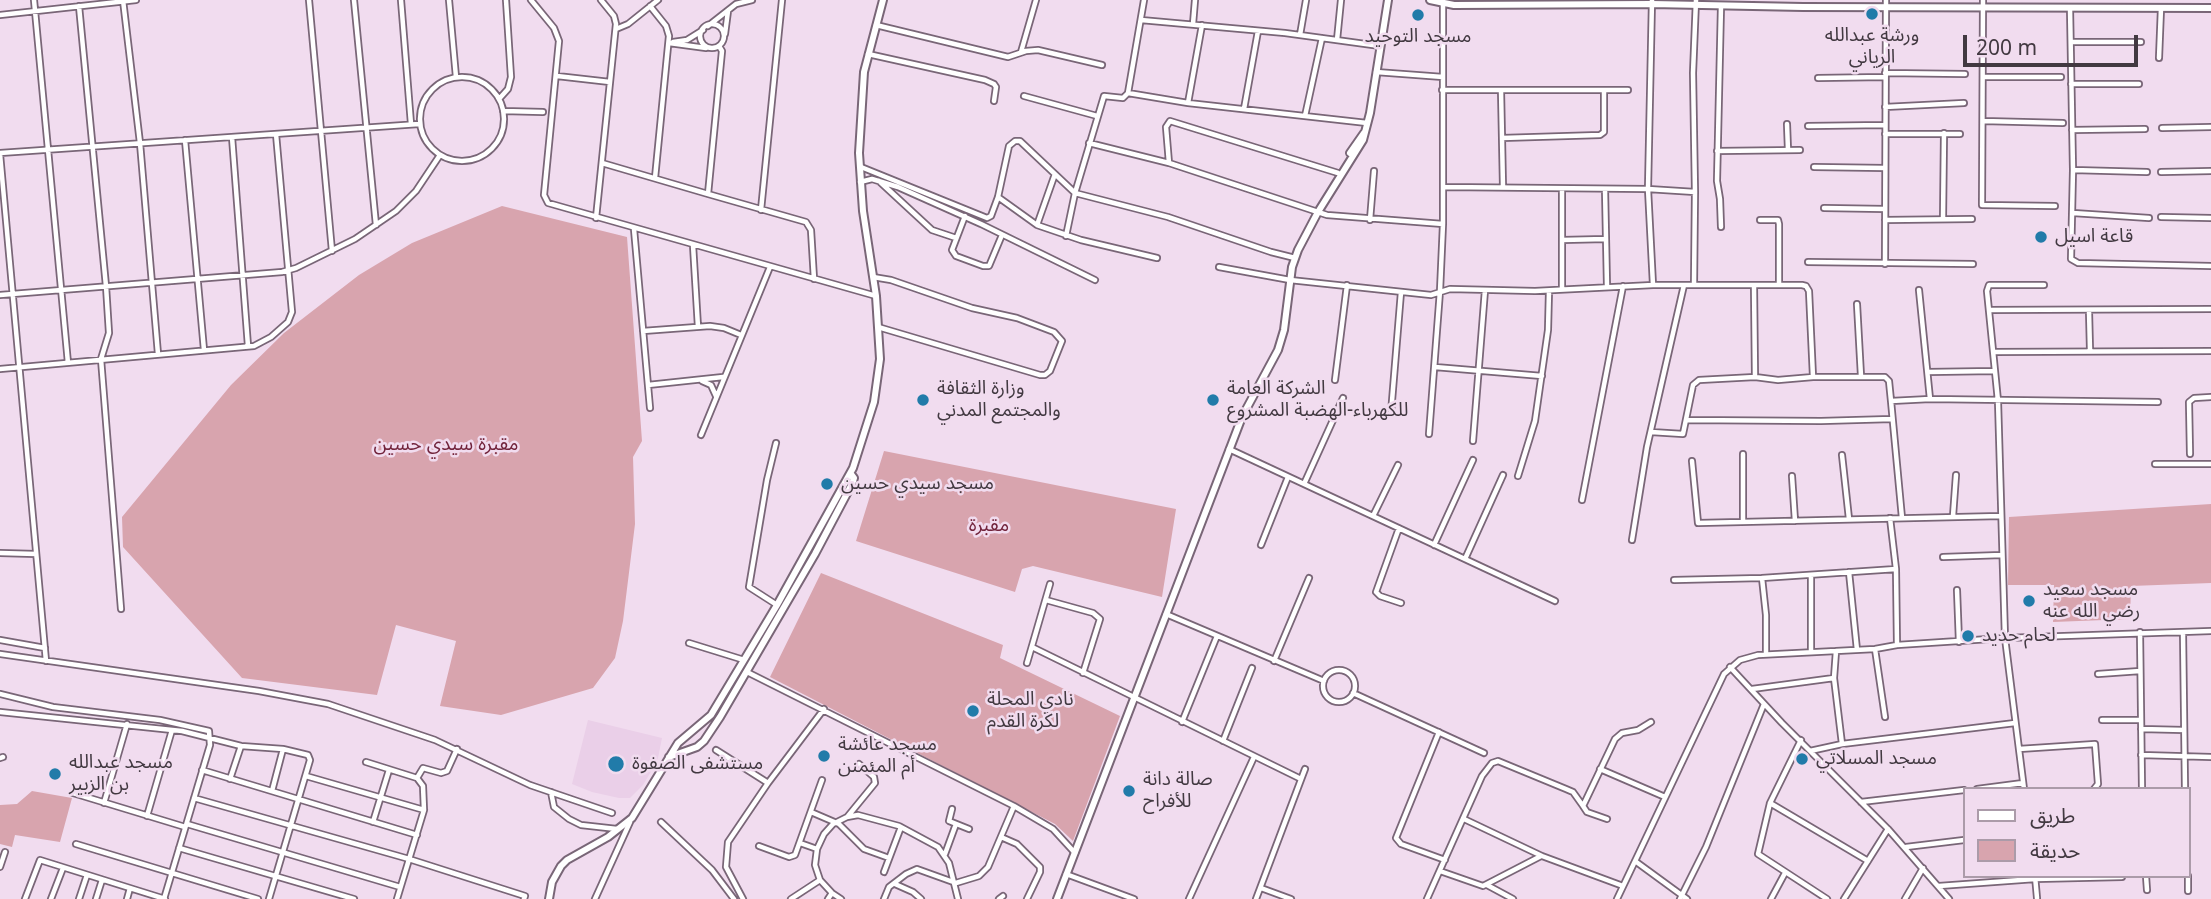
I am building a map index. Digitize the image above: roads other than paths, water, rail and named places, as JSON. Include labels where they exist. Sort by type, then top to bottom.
[{"type":"street","points":[[34,0],[68,363]]},
{"type":"street","points":[[0,15],[136,0]]},
{"type":"street","points":[[309,0],[332,251]]},
{"type":"street","points":[[354,0],[376,225]]},
{"type":"street","points":[[401,0],[411,124]]},
{"type":"street","points":[[449,0],[456,77]]},
{"type":"street","points":[[499,99],[508,89],[511,77],[506,0]]},
{"type":"street","points":[[531,0],[558,34],[557,76],[544,197],[552,206],[876,296]]},
{"type":"street","points":[[596,218],[616,29],[614,16],[601,0]]},
{"type":"street","points":[[616,29],[628,24],[658,0]]},
{"type":"street","points":[[668,43],[688,40],[736,4],[751,0]]},
{"type":"street","points":[[761,210],[782,0]]},
{"type":"street","points":[[595,899],[632,818],[669,757],[686,735],[711,715],[851,474],[877,387],[880,359],[876,296],[859,167],[861,91],[883,0]]},
{"type":"street","points":[[1021,52],[1036,0]]},
{"type":"street","points":[[1066,236],[1075,193],[1104,96],[1123,98],[1128,93],[1144,0]]},
{"type":"street","points":[[1193,24],[1195,0]]},
{"type":"street","points":[[1300,35],[1306,0]]},
{"type":"street","points":[[1337,40],[1341,0]]},
{"type":"street","points":[[1057,899],[1245,408],[1278,350],[1284,330],[1295,258],[1318,212],[1363,140],[1388,0]]},
{"type":"street","points":[[1430,0],[1443,5],[1652,2],[1721,6],[1739,3],[1983,3],[2211,8]]},
{"type":"street","points":[[123,1],[140,143],[158,354]]},
{"type":"street","points":[[1652,2],[1648,189],[1653,285]]},
{"type":"street","points":[[1694,285],[1693,73],[1696,3]]},
{"type":"street","points":[[1885,264],[1886,3]]},
{"type":"street","points":[[1983,3],[1982,205],[2055,206]]},
{"type":"street","points":[[1429,433],[1443,224],[1443,5]]},
{"type":"street","points":[[2075,5],[2071,42],[2071,259],[2074,262],[2211,266]]},
{"type":"street","points":[[79,6],[106,286],[109,333],[101,359],[121,609]]},
{"type":"street","points":[[650,6],[668,29],[655,178]]},
{"type":"street","points":[[1721,6],[1717,151],[1721,227]]},
{"type":"street","points":[[2159,58],[2161,8]]},
{"type":"street","points":[[668,43],[709,48],[719,46],[724,37],[728,10]]},
{"type":"street","points":[[1141,20],[1300,35],[1380,46]]},
{"type":"street","points":[[876,25],[1008,57],[1021,52],[1038,51],[1102,65]]},
{"type":"street","points":[[1188,103],[1202,25]]},
{"type":"street","points":[[708,26],[719,27],[724,37]]},
{"type":"street","points":[[703,30],[701,40],[709,48]]},
{"type":"street","points":[[1244,109],[1258,32]]},
{"type":"street","points":[[1305,116],[1322,38]]},
{"type":"street","points":[[2071,42],[2141,42]]},
{"type":"street","points":[[708,194],[722,51],[719,46]]},
{"type":"street","points":[[868,54],[985,80],[995,84],[994,101]]},
{"type":"street","points":[[1376,72],[1443,77]]},
{"type":"street","points":[[1818,78],[1965,74]]},
{"type":"street","points":[[557,76],[610,82]]},
{"type":"street","points":[[456,77],[471,78],[484,83],[499,99],[503,111],[502,133],[489,151],[476,159],[462,162],[440,155],[426,142],[419,124],[421,107],[428,93],[441,82],[456,77]]},
{"type":"street","points":[[1984,77],[2061,77]]},
{"type":"street","points":[[2071,83],[2139,84]]},
{"type":"street","points":[[1443,90],[1628,90]]},
{"type":"street","points":[[1501,90],[1503,187]]},
{"type":"street","points":[[1502,138],[1600,135],[1604,132],[1604,90]]},
{"type":"street","points":[[1128,93],[1188,103],[1367,123]]},
{"type":"street","points":[[1024,96],[1097,116]]},
{"type":"street","points":[[1885,107],[1964,103]]},
{"type":"street","points":[[503,111],[543,112]]},
{"type":"street","points":[[1170,163],[1166,127],[1170,121],[1338,173]]},
{"type":"street","points":[[1983,121],[2063,123]]},
{"type":"street","points":[[46,661],[0,154],[419,124]]},
{"type":"street","points":[[1787,124],[1788,150]]},
{"type":"street","points":[[1808,125],[1885,125]]},
{"type":"street","points":[[2162,128],[2211,127]]},
{"type":"street","points":[[2072,130],[2145,129]]},
{"type":"street","points":[[1318,212],[1321,201],[1364,133]]},
{"type":"street","points":[[0,369],[248,346],[266,341],[290,319],[292,308],[276,134]]},
{"type":"street","points":[[1885,134],[1960,134]]},
{"type":"street","points":[[1943,219],[1944,134]]},
{"type":"street","points":[[232,137],[248,346]]},
{"type":"street","points":[[185,140],[204,350]]},
{"type":"street","points":[[859,167],[987,218],[991,216],[998,197],[1009,146],[1015,141],[1020,142],[1075,193],[1168,217],[1295,258]]},
{"type":"street","points":[[1089,143],[1170,163],[1331,216],[1443,224]]},
{"type":"street","points":[[1717,151],[1800,150]]},
{"type":"street","points":[[0,295],[289,270],[332,251],[376,225],[408,201],[440,155]]},
{"type":"street","points":[[602,163],[802,220],[809,224],[811,230],[814,279]]},
{"type":"street","points":[[1814,167],[1885,168]]},
{"type":"street","points":[[2073,170],[2147,172]]},
{"type":"street","points":[[1370,220],[1374,171]]},
{"type":"street","points":[[2161,172],[2211,171]]},
{"type":"street","points":[[1038,225],[1055,174]]},
{"type":"street","points":[[860,182],[877,180],[898,187],[965,216],[1095,280]]},
{"type":"street","points":[[877,180],[932,230],[956,238]]},
{"type":"street","points":[[1444,187],[1695,192]]},
{"type":"street","points":[[1562,189],[1562,288]]},
{"type":"street","points":[[1605,189],[1607,286]]},
{"type":"street","points":[[998,197],[1038,225],[1066,236],[1157,258]]},
{"type":"street","points":[[1824,208],[1885,209]]},
{"type":"street","points":[[2072,214],[2148,218]]},
{"type":"street","points":[[965,216],[952,250],[953,254],[983,267],[989,266],[1002,234]]},
{"type":"street","points":[[2161,217],[2211,218]]},
{"type":"street","points":[[1885,220],[1972,219]]},
{"type":"street","points":[[1760,220],[1777,220],[1779,224],[1780,285]]},
{"type":"street","points":[[634,229],[650,408]]},
{"type":"street","points":[[1562,240],[1606,239]]},
{"type":"street","points":[[693,245],[698,327]]},
{"type":"street","points":[[1808,262],[1972,264]]},
{"type":"street","points":[[701,435],[770,267]]},
{"type":"street","points":[[1219,267],[1290,280],[1431,295],[1450,289],[1549,291],[1607,286],[1802,285],[1809,291],[1813,377]]},
{"type":"street","points":[[873,277],[891,279],[972,307],[1017,318],[1054,332],[1062,341],[1050,370],[1045,375],[1040,375],[878,327]]},
{"type":"street","points":[[1335,380],[1347,285]]},
{"type":"street","points":[[1632,540],[1651,432],[1684,285]]},
{"type":"street","points":[[1754,285],[1755,377]]},
{"type":"street","points":[[2023,786],[2005,638],[1998,401],[1987,291],[1989,285],[2044,285]]},
{"type":"street","points":[[1582,499],[1623,286]]},
{"type":"street","points":[[1473,441],[1485,290]]},
{"type":"street","points":[[1919,290],[1930,399]]},
{"type":"street","points":[[1518,476],[1535,421],[1548,330],[1549,291]]},
{"type":"street","points":[[1391,413],[1401,292]]},
{"type":"street","points":[[1857,304],[1861,376]]},
{"type":"street","points":[[1989,310],[2211,309]]},
{"type":"street","points":[[2089,311],[2090,350]]},
{"type":"street","points":[[643,331],[717,326],[741,335]]},
{"type":"street","points":[[1994,352],[2211,351]]},
{"type":"street","points":[[1435,368],[1542,376]]},
{"type":"street","points":[[1928,372],[1995,371]]},
{"type":"street","points":[[648,385],[724,377]]},
{"type":"street","points":[[1651,432],[1683,434],[1693,385],[1699,380],[1885,377],[1889,381],[1902,518]]},
{"type":"street","points":[[702,381],[711,385],[716,396]]},
{"type":"street","points":[[2190,454],[2189,402],[2194,398],[2211,397]]},
{"type":"street","points":[[1304,484],[1343,398]]},
{"type":"street","points":[[1891,401],[1930,399],[2158,402]]},
{"type":"street","points":[[1686,420],[1892,419]]},
{"type":"street","points":[[776,443],[749,587],[777,605]]},
{"type":"street","points":[[1229,449],[1555,601]]},
{"type":"street","points":[[1743,454],[1743,522]]},
{"type":"street","points":[[1842,455],[1849,519]]},
{"type":"street","points":[[1434,545],[1473,460]]},
{"type":"street","points":[[1692,461],[1698,523],[2001,516]]},
{"type":"street","points":[[2155,464],[2211,464]]},
{"type":"street","points":[[1373,516],[1398,465]]},
{"type":"street","points":[[669,757],[697,747],[720,717],[815,555],[852,484],[854,478],[851,474]]},
{"type":"street","points":[[1465,559],[1503,475]]},
{"type":"street","points":[[1954,516],[1956,475]]},
{"type":"street","points":[[1792,476],[1794,520]]},
{"type":"street","points":[[1261,545],[1288,477]]},
{"type":"street","points":[[1890,518],[1896,569],[1897,645]]},
{"type":"street","points":[[1399,528],[1376,592],[1401,603]]},
{"type":"street","points":[[0,553],[36,554]]},
{"type":"street","points":[[1943,557],[2002,555]]},
{"type":"street","points":[[1674,580],[1811,576],[1896,569]]},
{"type":"street","points":[[1849,572],[1857,650]]},
{"type":"street","points":[[1811,576],[1811,651]]},
{"type":"street","points":[[1274,661],[1309,578]]},
{"type":"street","points":[[1762,578],[1766,654]]},
{"type":"street","points":[[1027,663],[1050,584]]},
{"type":"street","points":[[1956,590],[1959,642]]},
{"type":"street","points":[[1046,600],[1096,614],[1100,619],[1083,673]]},
{"type":"street","points":[[1166,614],[1324,681]]},
{"type":"street","points":[[1617,899],[1724,674],[1740,660],[1766,654],[1875,649],[1897,645],[2005,638],[2211,631]]},
{"type":"street","points":[[2140,632],[2142,787]]},
{"type":"street","points":[[2183,632],[2185,787]]},
{"type":"street","points":[[1182,722],[1217,636]]},
{"type":"street","points":[[0,640],[45,648]]},
{"type":"street","points":[[689,643],[744,660]]},
{"type":"street","points":[[1032,647],[1301,779]]},
{"type":"street","points":[[1875,649],[1885,717]]},
{"type":"street","points":[[1836,651],[1834,678],[1842,744]]},
{"type":"street","points":[[0,654],[307,700],[369,716],[457,749],[530,785],[612,813]]},
{"type":"street","points":[[1730,667],[1888,829],[1950,899]]},
{"type":"street","points":[[1223,741],[1252,668]]},
{"type":"street","points":[[2098,674],[2140,671]]},
{"type":"street","points":[[747,672],[1014,806],[1054,829],[1075,853]]},
{"type":"street","points":[[1345,672],[1352,678],[1353,692],[1343,702],[1333,701],[1326,695],[1324,681],[1330,673],[1345,672]]},
{"type":"street","points":[[1752,689],[1834,678]]},
{"type":"street","points":[[1353,692],[1484,753]]},
{"type":"street","points":[[0,694],[53,707],[206,728],[211,737],[164,899],[38,861],[25,899]]},
{"type":"street","points":[[1634,861],[1683,898],[1765,704]]},
{"type":"street","points":[[743,899],[728,873],[727,846],[768,783],[824,709]]},
{"type":"street","points":[[0,712],[172,730],[241,746],[283,749],[309,755],[306,776],[269,899]]},
{"type":"street","points":[[711,715],[720,717]]},
{"type":"street","points":[[2102,720],[2140,720]]},
{"type":"street","points":[[1583,806],[1618,735],[1638,730],[1651,722]]},
{"type":"street","points":[[1810,751],[1842,744],[2015,723]]},
{"type":"street","points":[[104,803],[127,724]]},
{"type":"street","points":[[2141,729],[2184,730]]},
{"type":"street","points":[[147,816],[172,730]]},
{"type":"street","points":[[1439,732],[1396,838],[1401,844],[1445,860]]},
{"type":"street","points":[[1801,740],[1770,803],[1757,849],[1758,853],[1785,873],[1827,899]]},
{"type":"street","points":[[2019,750],[2095,744],[2096,787]]},
{"type":"street","points":[[230,779],[241,746]]},
{"type":"street","points":[[272,791],[283,749]]},
{"type":"street","points":[[417,778],[423,768],[446,772],[457,749]]},
{"type":"street","points":[[716,750],[768,783]]},
{"type":"street","points":[[2141,755],[2211,757]]},
{"type":"street","points":[[1189,899],[1254,757]]},
{"type":"street","points":[[1427,899],[1488,766],[1498,761],[1573,792],[1587,812],[1608,820]]},
{"type":"street","points":[[366,762],[417,778],[423,786],[424,810],[397,899]]},
{"type":"street","points":[[847,817],[875,783],[874,777],[859,764]]},
{"type":"street","points":[[373,822],[388,769]]},
{"type":"street","points":[[1256,899],[1305,769]]},
{"type":"street","points":[[1600,769],[1665,797]]},
{"type":"street","points":[[202,770],[417,835]]},
{"type":"street","points":[[306,776],[424,810]]},
{"type":"street","points":[[759,846],[791,857],[795,855],[822,780]]},
{"type":"street","points":[[1861,802],[1962,790]]},
{"type":"street","points":[[551,792],[554,807],[569,819],[580,825],[618,830]]},
{"type":"street","points":[[73,793],[400,887]]},
{"type":"street","points":[[194,799],[409,859],[525,896],[524,899]]},
{"type":"street","points":[[1770,803],[1868,861]]},
{"type":"street","points":[[884,899],[889,887],[917,869],[956,883],[984,872],[1014,806]]},
{"type":"street","points":[[952,809],[949,819],[970,829]]},
{"type":"street","points":[[811,812],[836,822],[864,849],[889,858]]},
{"type":"street","points":[[841,899],[820,880],[815,865],[817,849],[824,834],[836,822],[847,817],[868,817],[901,827],[924,838],[945,854],[956,883],[958,899]]},
{"type":"street","points":[[549,899],[554,877],[567,860],[618,830],[632,818]]},
{"type":"street","points":[[1464,819],[1542,856],[1623,886]]},
{"type":"street","points":[[661,822],[712,870],[734,899]]},
{"type":"street","points":[[945,854],[956,824]]},
{"type":"street","points":[[884,872],[901,827]]},
{"type":"street","points":[[1844,899],[1888,829]]},
{"type":"street","points":[[1001,837],[1019,846],[1040,867],[1027,899]]},
{"type":"street","points":[[1905,848],[1962,840]]},
{"type":"street","points":[[800,843],[817,849]]},
{"type":"street","points":[[76,844],[258,899]]},
{"type":"street","points":[[179,848],[354,899]]},
{"type":"street","points":[[0,867],[5,852]]},
{"type":"street","points":[[1440,871],[1478,885],[1487,885],[1542,856]]},
{"type":"street","points":[[51,899],[63,867]]},
{"type":"street","points":[[1905,899],[1923,868]]},
{"type":"street","points":[[1771,899],[1785,873]]},
{"type":"street","points":[[1066,874],[1134,899]]},
{"type":"street","points":[[79,899],[86,875]]},
{"type":"street","points":[[1939,886],[2035,878],[2038,898]]},
{"type":"street","points":[[2147,878],[2147,890]]},
{"type":"street","points":[[2188,878],[2188,891]]},
{"type":"street","points":[[96,899],[102,880]]},
{"type":"street","points":[[791,899],[820,880]]},
{"type":"street","points":[[894,884],[913,892],[921,899]]},
{"type":"street","points":[[1487,885],[1513,899]]},
{"type":"street","points":[[127,899],[130,888]]},
{"type":"street","points":[[1261,888],[1291,899]]},
{"type":"street","points":[[1776,889],[1777,899]]},
{"type":"street","points":[[828,899],[832,893]]},
{"type":"place","name":"ورشة عبدالله الرياني","points":[[1872,14]]},
{"type":"place","name":"مسجد التوحيد","points":[[1418,15]]},
{"type":"place","name":"قاعة اسيل","points":[[2041,237]]},
{"type":"place","name":"وزارة الثقافة والمجتمع المدني","points":[[923,400]]},
{"type":"place","name":"الشركة العامة للكهرباء-الهضبة المشروع","points":[[1213,400]]},
{"type":"place","name":"مسجد سيدي حسين","points":[[827,484]]},
{"type":"place","name":"مسجد سعيد رضي الله عنه","points":[[2029,601]]},
{"type":"place","name":"لحام حديد","points":[[1968,636]]},
{"type":"place","name":"نادي المحلة لكرة القدم","points":[[973,711]]},
{"type":"place","name":"مسجد عائشة أم المئمنن","points":[[824,756]]},
{"type":"place","name":"مسجد المسلاتي","points":[[1802,759]]},
{"type":"place","name":"مستشفى الصفوة","points":[[616,764]]},
{"type":"place","name":"مسجد عبدالله بن الزبير","points":[[55,774]]},
{"type":"place","name":"صالة دانة للأفراح","points":[[1129,791]]},
{"type":"park label","name":"مقبرة سيدي حسين","points":[[446,445]]},
{"type":"park label","name":"مقبرة","points":[[989,526]]}]
